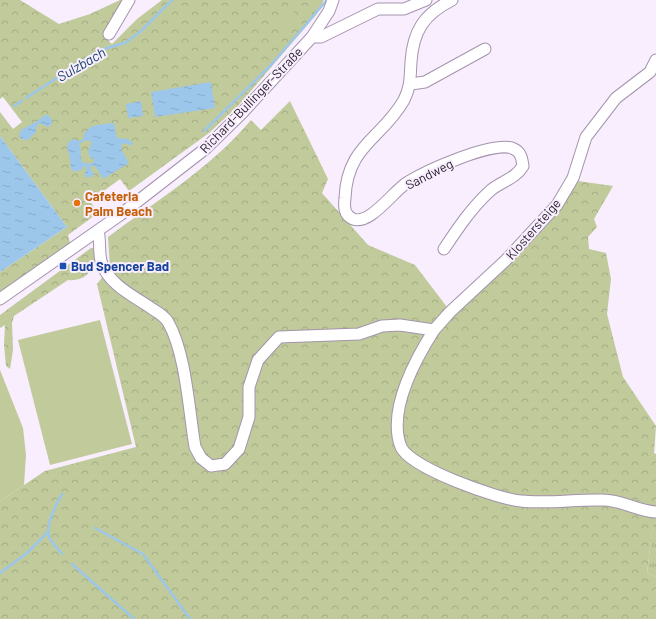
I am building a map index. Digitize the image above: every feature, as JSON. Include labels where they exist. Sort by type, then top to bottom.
[{"type":"street","points":[[108,34],[129,0]]},
{"type":"street","name":"Richard-Bullinger-Straße","points":[[0,299],[98,231],[205,149],[242,113],[312,37],[329,11],[334,0]]},
{"type":"street","points":[[312,37],[321,37],[378,9],[404,9],[426,0]]},
{"type":"street","name":"Sandweg","points":[[444,249],[469,214],[492,189],[518,175],[523,166],[522,157],[514,149],[502,146],[460,158],[407,182],[367,217],[354,220],[348,216],[344,209],[347,176],[356,157],[393,114],[403,100],[411,84],[411,62],[416,32],[427,16],[440,6],[452,0]]},
{"type":"street","points":[[411,84],[425,82],[485,49]]},
{"type":"street","name":"Klostersteige","points":[[656,60],[650,72],[616,98],[586,137],[573,178],[557,204],[506,260],[466,296],[434,330],[409,378],[398,412],[398,437],[402,448],[408,456],[442,475],[482,492],[521,501],[605,500],[630,505],[645,511],[656,512]]},
{"type":"street","points":[[98,231],[100,239],[101,263],[111,279],[126,292],[167,321],[176,341],[182,367],[194,448],[201,458],[211,466],[225,464],[240,449],[248,417],[249,387],[258,360],[279,337],[359,334],[388,326],[400,325],[434,330]]},
{"type":"green space","points":[[0,0],[20,0],[59,24],[90,14],[120,0],[132,0],[104,37],[112,44],[137,19],[162,0],[324,0],[316,15],[238,106],[209,133],[129,191],[120,179],[90,201],[98,213],[68,235],[71,247],[0,298],[0,272],[67,227],[0,136],[0,112],[13,129],[22,122],[3,97],[0,99]]},
{"type":"green space","points":[[294,11],[298,28],[282,32],[278,15]]},
{"type":"green space","points":[[290,101],[328,179],[322,193],[368,245],[415,265],[450,311],[506,260],[571,180],[613,186],[594,219],[597,227],[588,237],[589,249],[606,253],[611,279],[607,314],[623,377],[656,426],[654,453],[656,454],[656,523],[653,525],[647,573],[656,577],[656,619],[0,619],[0,501],[45,471],[136,447],[97,284],[110,267],[108,237],[183,183],[219,153],[251,120],[261,130]]},
{"type":"green space","points":[[91,248],[97,249],[97,255],[93,267],[86,276],[75,280],[68,280],[14,316],[12,323],[13,350],[10,369],[6,366],[4,345],[5,325],[0,328],[0,315]]},
{"type":"green space","points":[[100,320],[132,444],[50,465],[18,340]]},
{"type":"green space","points":[[0,370],[23,428],[26,455],[24,485],[0,501]]},
{"type":"green space","points":[[656,523],[656,577],[647,573],[653,524]]},
{"type":"water","points":[[211,82],[215,108],[155,117],[151,92]]},
{"type":"water","points":[[141,101],[143,116],[128,118],[126,104]]},
{"type":"water","points":[[45,115],[48,115],[52,120],[51,125],[48,127],[39,123],[36,128],[36,133],[31,136],[30,139],[24,140],[19,137],[21,130]]},
{"type":"water","points":[[114,123],[117,138],[128,139],[133,143],[130,146],[126,143],[121,145],[122,151],[129,163],[103,179],[95,166],[90,167],[94,174],[92,177],[85,177],[87,167],[84,166],[83,169],[74,172],[71,167],[70,156],[67,148],[68,144],[73,139],[79,141],[83,139],[87,130],[91,127]],"holes":[[[86,140],[92,142],[88,152],[91,159],[93,157],[94,161],[90,164],[82,162],[79,144]]]},
{"type":"water","points":[[0,136],[67,227],[0,272]]},
{"type":"waterway","name":"Sulzbach","points":[[26,98],[100,50],[125,43],[140,32],[172,0]]},
{"type":"waterway","points":[[204,131],[270,66],[327,0]]},
{"type":"waterway","name":"Sulzbach","points":[[14,106],[22,101]]},
{"type":"waterway","points":[[62,494],[48,528],[50,539],[62,554]]},
{"type":"waterway","points":[[95,528],[143,554],[190,619]]},
{"type":"waterway","points":[[0,573],[27,553],[48,532]]},
{"type":"waterway","points":[[72,564],[134,619]]},
{"type":"place","name":"Cafeteria Palm Beach","points":[[77,203]]},
{"type":"place","name":"Bud Spencer Bad","points":[[63,266]]}]
